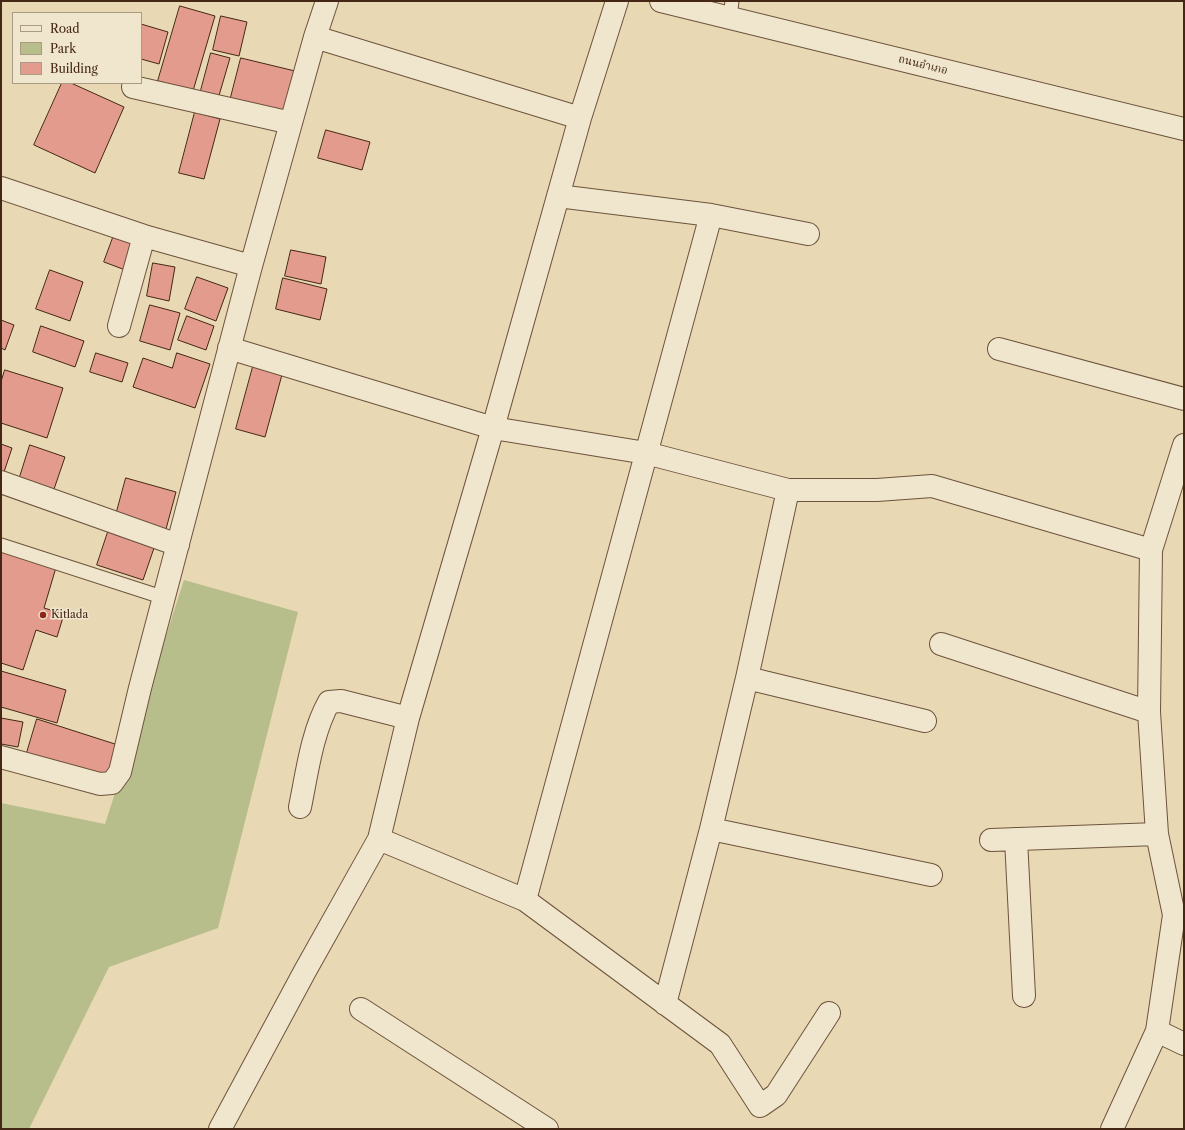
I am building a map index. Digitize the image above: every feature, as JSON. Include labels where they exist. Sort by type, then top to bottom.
[{"type":"street","points":[[1,757],[100,784],[112,782],[120,772],[140,688],[165,598],[251,266],[315,37],[327,1]]},
{"type":"street","points":[[223,1128],[305,971],[379,839],[408,718],[494,428],[580,118],[617,1]]},
{"type":"street","name":"ถนนอำเภอ","points":[[662,1],[731,9],[1184,129]]},
{"type":"street","points":[[315,37],[580,118]]},
{"type":"street","points":[[133,87],[291,123]]},
{"type":"street","points":[[1,188],[144,236],[251,266]]},
{"type":"street","points":[[558,196],[711,215],[808,234]]},
{"type":"street","points":[[525,900],[711,215]]},
{"type":"street","points":[[119,326],[144,236]]},
{"type":"street","points":[[229,348],[494,428],[646,453],[788,490],[877,490],[932,486],[1151,550]]},
{"type":"street","points":[[999,348],[1184,399]]},
{"type":"street","points":[[1112,1129],[1157,1031],[1174,915],[1157,834],[1149,712],[1151,550],[1184,445]]},
{"type":"street","points":[[1,482],[178,545]]},
{"type":"street","points":[[665,1004],[711,829],[747,678],[788,490]]},
{"type":"street","points":[[941,644],[1149,712]]},
{"type":"street","points":[[747,678],[924,721]]},
{"type":"street","points":[[300,807],[311,755],[323,713],[329,702],[341,701],[408,718]]},
{"type":"street","points":[[711,829],[931,875]]},
{"type":"street","points":[[991,840],[1157,834]]},
{"type":"street","points":[[379,839],[525,900],[720,1044],[760,1106],[776,1095],[829,1013]]},
{"type":"street","points":[[1016,839],[1024,996]]},
{"type":"street","points":[[360,1009],[548,1129]]},
{"type":"street","points":[[1157,1031],[1184,1044]]},
{"type":"lane","points":[[1,545],[165,598]]},
{"type":"green space","points":[[184,580],[298,612],[218,928],[109,967],[29,1129],[1,1129],[1,803],[105,824]]},
{"type":"building","points":[[180,6],[215,16],[193,91],[158,81]]},
{"type":"building","points":[[221,16],[247,22],[239,56],[213,50]]},
{"type":"building","points":[[142,24],[168,32],[159,64],[142,59]]},
{"type":"building","points":[[211,53],[230,58],[218,99],[200,94]]},
{"type":"building","points":[[241,58],[295,71],[285,114],[230,101]]},
{"type":"building","points":[[62,84],[73,84],[124,107],[95,173],[34,145]]},
{"type":"building","points":[[195,112],[220,119],[204,179],[179,173]]},
{"type":"building","points":[[326,130],[370,142],[362,170],[318,158]]},
{"type":"building","points":[[114,235],[137,244],[128,271],[104,262]]},
{"type":"building","points":[[291,250],[326,257],[321,284],[285,276]]},
{"type":"building","points":[[153,263],[175,267],[169,301],[147,296]]},
{"type":"building","points":[[50,270],[83,282],[70,321],[36,309]]},
{"type":"building","points":[[197,277],[228,288],[216,321],[185,309]]},
{"type":"building","points":[[283,278],[327,289],[320,320],[276,309]]},
{"type":"building","points":[[150,305],[180,313],[170,350],[140,341]]},
{"type":"building","points":[[187,316],[214,326],[206,350],[178,340]]},
{"type":"building","points":[[1,320],[14,325],[5,350],[1,348]]},
{"type":"building","points":[[41,326],[84,341],[75,367],[33,352]]},
{"type":"building","points":[[96,353],[128,363],[122,382],[90,372]]},
{"type":"building","points":[[177,353],[210,364],[195,408],[133,387],[143,358],[172,368]]},
{"type":"building","points":[[254,363],[283,371],[265,437],[236,429]]},
{"type":"building","points":[[5,370],[63,388],[47,438],[1,423],[1,382]]},
{"type":"building","points":[[1,444],[12,448],[3,475],[1,474]]},
{"type":"building","points":[[30,445],[65,457],[52,495],[18,483]]},
{"type":"building","points":[[126,478],[176,492],[166,529],[116,515]]},
{"type":"building","points":[[108,532],[154,548],[143,580],[97,565]]},
{"type":"building","points":[[1,546],[57,564],[44,608],[64,614],[57,637],[36,630],[23,670],[1,663]]},
{"type":"building","points":[[1,671],[66,690],[57,723],[1,707]]},
{"type":"building","points":[[1,718],[23,722],[18,747],[1,744]]},
{"type":"building","points":[[37,719],[118,745],[106,782],[26,756]]},
{"type":"place","name":"Kitlada","points":[[43,615]]}]
